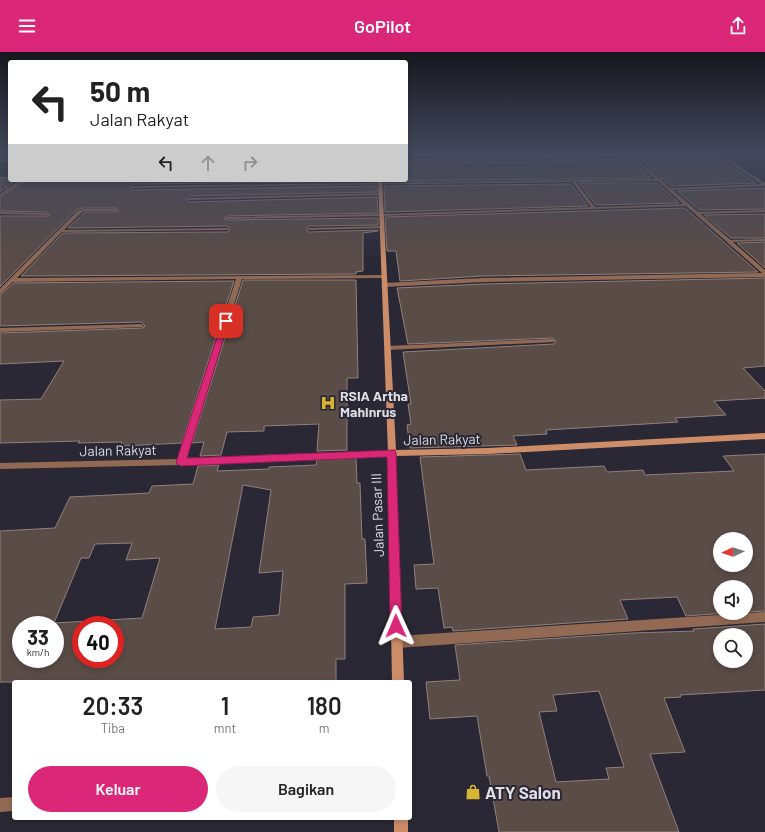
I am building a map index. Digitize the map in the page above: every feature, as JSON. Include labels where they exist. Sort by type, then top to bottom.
[{"type":"street","points":[[0,196],[9,189]]},
{"type":"street","name":"Jalan Pasar III","points":[[381,189],[383,276],[392,453],[398,680]]},
{"type":"street","points":[[580,189],[594,208]]},
{"type":"street","points":[[670,189],[765,274]]},
{"type":"street","points":[[190,199],[381,194]]},
{"type":"street","points":[[227,218],[382,215],[687,205]]},
{"type":"street","points":[[0,292],[81,211],[116,210]]},
{"type":"street","points":[[697,213],[765,211]]},
{"type":"street","points":[[0,214],[47,214]]},
{"type":"street","points":[[309,229],[382,227]]},
{"type":"street","points":[[61,231],[227,229]]},
{"type":"street","points":[[729,241],[765,240]]},
{"type":"street","points":[[384,285],[483,280],[765,274]]},
{"type":"street","points":[[13,280],[383,276]]},
{"type":"street","points":[[181,462],[239,278]]},
{"type":"street","points":[[0,330],[141,326]]},
{"type":"street","points":[[387,348],[552,341]]},
{"type":"street","name":"Jalan Rakyat","points":[[0,466],[181,462],[392,453],[488,451],[765,436]]},
{"type":"street","points":[[397,642],[765,617]]},
{"type":"street","points":[[0,805],[12,804]]},
{"type":"street","points":[[401,820],[401,832]]},
{"type":"building","points":[[12,189],[377,189],[377,192],[189,196],[186,200],[189,202],[377,197],[378,213],[227,216],[224,219],[378,218],[378,225],[309,226],[306,230],[309,232],[378,231],[363,233],[363,271],[356,272],[356,274],[21,276],[63,233],[227,232],[230,230],[227,226],[68,228],[85,212],[119,211],[116,208],[83,208],[76,210],[0,287],[0,216],[50,215],[47,212],[0,211],[0,198]]},
{"type":"building","points":[[384,189],[575,189],[588,206],[385,212]]},
{"type":"building","points":[[584,189],[664,189],[679,203],[596,205]]},
{"type":"building","points":[[765,189],[765,209],[699,210],[677,191]]},
{"type":"building","points":[[685,208],[758,272],[483,276],[400,281],[396,251],[387,251],[385,217]]},
{"type":"building","points":[[765,214],[765,238],[731,238],[704,215]]},
{"type":"building","points":[[765,242],[765,268],[737,243]]},
{"type":"building","points":[[765,278],[765,366],[743,368],[765,391],[765,398],[714,401],[726,415],[675,418],[678,422],[546,430],[547,434],[513,436],[517,445],[410,448],[407,425],[411,424],[408,404],[411,404],[403,352],[554,344],[556,341],[552,338],[408,344],[397,288],[483,284]]},
{"type":"building","points":[[243,280],[356,280],[358,378],[347,378],[347,450],[317,451],[319,424],[264,426],[264,431],[227,432],[221,455],[200,456],[204,442],[192,443]]},
{"type":"building","points":[[234,281],[182,443],[121,446],[122,442],[78,443],[80,441],[0,443],[0,400],[41,399],[64,361],[0,364],[0,333],[143,328],[145,326],[141,322],[0,326],[0,295],[14,283]]},
{"type":"building","points":[[520,454],[526,470],[604,466],[607,472],[643,470],[645,475],[734,471],[723,456],[765,454],[765,611],[753,612],[753,580],[713,580],[713,614],[686,616],[677,597],[620,600],[628,619],[453,631],[452,627],[444,628],[438,588],[416,589],[414,565],[434,564],[420,457]]},
{"type":"building","points":[[356,458],[357,483],[360,483],[362,539],[365,539],[367,583],[345,584],[345,659],[336,659],[336,680],[12,680],[12,682],[0,682],[0,531],[55,528],[70,497],[149,493],[152,486],[193,484],[198,466],[219,465],[217,471],[269,469],[269,467],[316,465],[317,460]],"holes":[[[243,485],[271,490],[259,573],[283,571],[279,615],[253,617],[251,627],[215,629]],[[132,543],[126,560],[160,558],[142,618],[124,619],[124,668],[72,668],[72,622],[64,622],[64,668],[12,668],[12,616],[57,616],[81,558],[89,558],[95,544]]]},
{"type":"building","points":[[765,624],[765,690],[680,695],[681,697],[664,698],[685,752],[650,754],[679,832],[499,832],[489,776],[487,776],[477,716],[430,719],[426,682],[460,680],[455,645],[633,633],[694,631],[693,629]],"holes":[[[599,691],[624,767],[606,768],[609,779],[556,782],[539,712],[557,711],[553,695]]]},
{"type":"place","name":"RSIA Artha Mahinrus","points":[[328,403]]},
{"type":"place","name":"ATY Salon","points":[[473,792]]},
{"type":"route","points":[[226,321],[181,462],[392,453],[396,626]]}]
